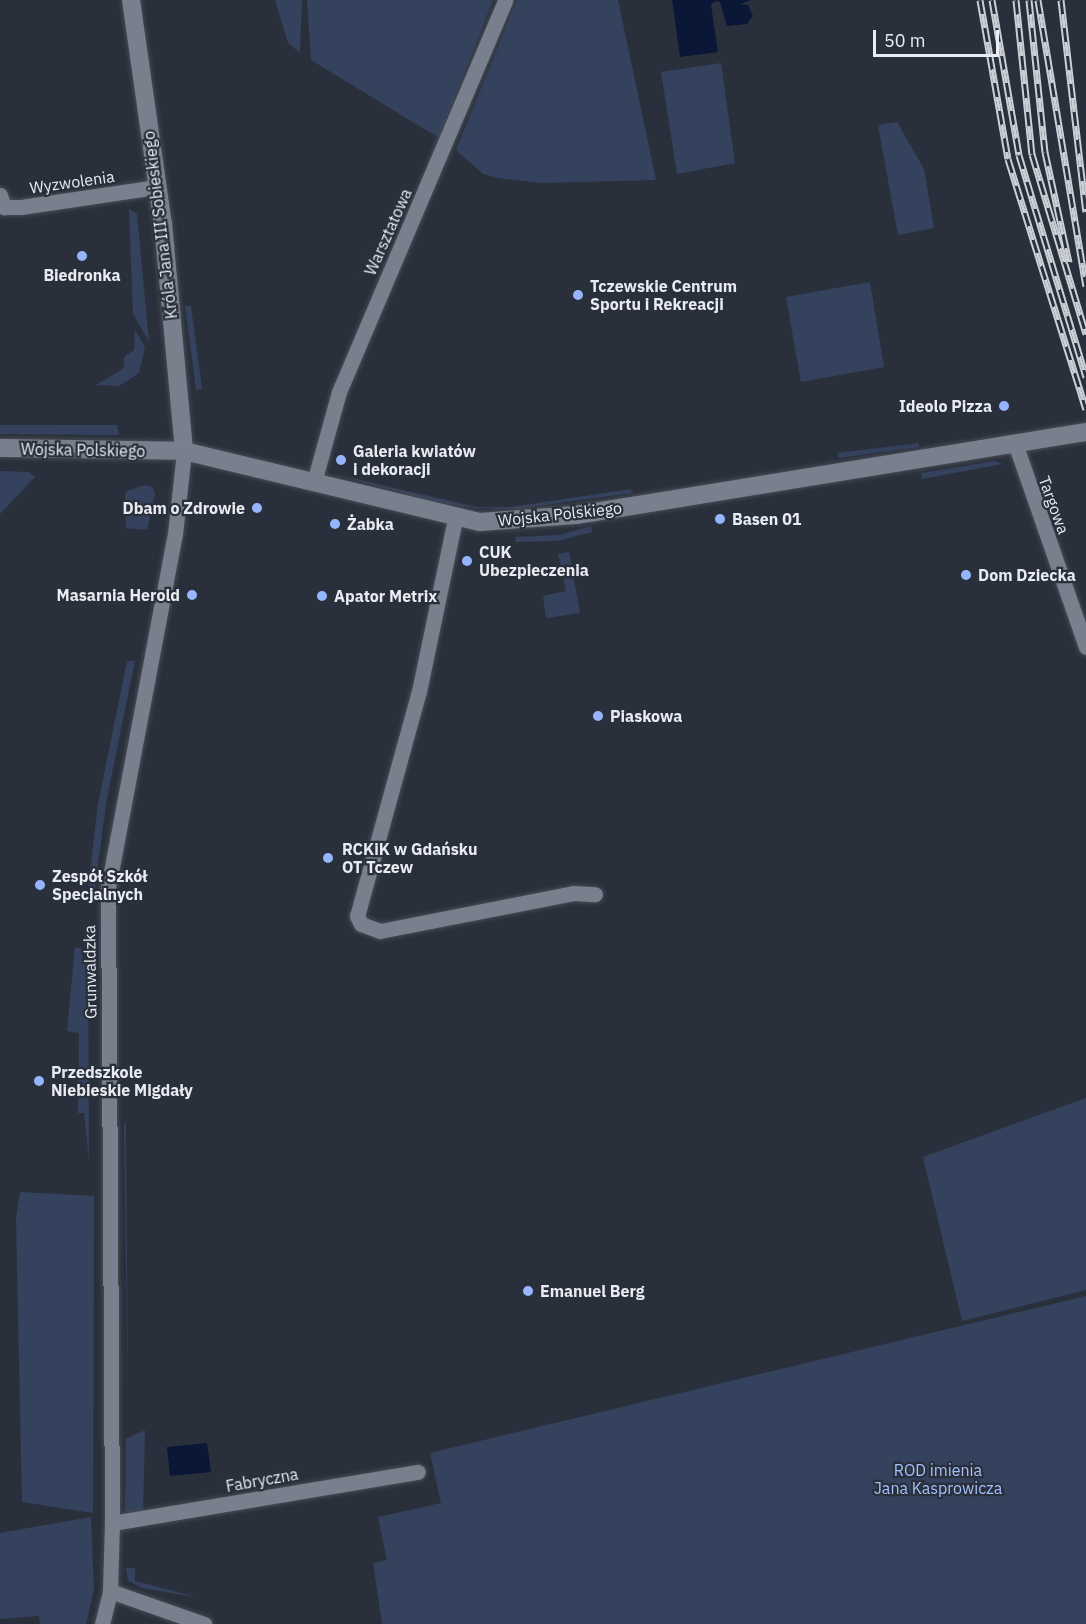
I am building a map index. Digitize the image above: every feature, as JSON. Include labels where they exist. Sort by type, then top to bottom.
[{"type":"street","name":"Króla Jana III Sobieskiego","points":[[132,0],[156,187],[184,451]]},
{"type":"street","name":"Warsztatowa","points":[[314,482],[339,392],[505,0]]},
{"type":"street","name":"Wyzwolenia","points":[[0,195],[4,207],[21,207],[156,187]]},
{"type":"street","name":"Wojska Polskiego","points":[[0,448],[184,451],[455,519],[507,522],[576,515],[1086,432]]},
{"type":"street","name":"Targowa","points":[[1015,443],[1086,647]]},
{"type":"street","name":"Grunwaldzka","points":[[110,1591],[112,1427],[108,888],[175,534],[184,451]]},
{"type":"street","points":[[455,519],[419,691],[357,916],[361,924],[380,931],[573,893],[595,894]]},
{"type":"street","name":"Fabryczna","points":[[112,1523],[418,1472]]},
{"type":"street","points":[[102,1624],[110,1591],[204,1624]]},
{"type":"green space","points":[[275,0],[302,0],[300,53],[288,43]]},
{"type":"green space","points":[[307,0],[493,0],[439,138],[311,60]]},
{"type":"green space","points":[[517,0],[618,0],[656,180],[541,183],[498,178],[483,174],[456,150]]},
{"type":"green space","points":[[721,63],[735,163],[677,174],[661,72]]},
{"type":"green space","points":[[897,122],[924,169],[934,228],[898,235],[878,125]]},
{"type":"green space","points":[[129,209],[137,214],[149,342],[133,314]]},
{"type":"green space","points":[[870,282],[884,367],[801,382],[786,297]]},
{"type":"green space","points":[[185,306],[191,306],[202,389],[196,390]]},
{"type":"green space","points":[[135,330],[145,347],[139,373],[119,386],[96,385],[124,368],[124,357],[134,350]]},
{"type":"green space","points":[[0,425],[117,425],[119,435],[0,434]]},
{"type":"green space","points":[[919,443],[919,447],[838,458],[838,453]]},
{"type":"green space","points":[[995,461],[1003,464],[922,479],[921,473]]},
{"type":"green space","points":[[0,471],[29,472],[35,477],[0,514]]},
{"type":"green space","points":[[335,474],[476,507],[511,507],[631,489],[632,493],[516,509],[476,508],[430,501]]},
{"type":"green space","points":[[144,485],[153,487],[155,495],[147,530],[126,528],[125,492]]},
{"type":"green space","points":[[591,526],[592,532],[557,541],[515,542],[516,537],[559,535]]},
{"type":"green space","points":[[569,552],[580,613],[546,618],[543,596],[566,591],[558,554]]},
{"type":"green space","points":[[127,661],[135,661],[106,803],[95,889],[88,889],[98,804]]},
{"type":"green space","points":[[75,947],[83,949],[82,962],[88,961],[89,1160],[84,1113],[78,1113],[79,1033],[67,1031]]},
{"type":"green space","points":[[1086,1098],[1086,1290],[962,1321],[923,1157]]},
{"type":"green space","points":[[126,1121],[126,1140],[128,1406],[124,1125]]},
{"type":"green space","points":[[20,1192],[94,1196],[93,1513],[22,1502],[16,1218]]},
{"type":"green space","name":"ROD imienia Jana Kasprowicza","points":[[1086,1296],[1086,1624],[382,1624],[373,1563],[387,1560],[378,1517],[441,1503],[430,1453]]},
{"type":"green space","points":[[145,1430],[143,1514],[131,1514],[125,1511],[126,1439]]},
{"type":"green space","points":[[91,1517],[94,1589],[86,1624],[40,1624],[39,1616],[0,1619],[0,1533]]},
{"type":"green space","points":[[126,1568],[135,1568],[135,1581],[200,1598],[142,1588],[128,1581]]},
{"type":"shaded area","points":[[672,0],[752,0],[739,4],[748,5],[753,16],[747,24],[727,26],[720,2],[715,1],[711,5],[718,52],[680,57]]},
{"type":"shaded area","points":[[207,1443],[211,1472],[170,1476],[167,1447]]},
{"type":"railway","points":[[980,0],[1008,159],[1086,409]]},
{"type":"railway","points":[[992,0],[1019,155],[1086,377]]},
{"type":"railway","points":[[1016,0],[1032,154],[1086,334]]},
{"type":"railway","points":[[1029,0],[1045,152],[1069,262]]},
{"type":"railway","points":[[1038,0],[1086,286]]},
{"type":"railway","points":[[1061,0],[1086,212]]},
{"type":"place","name":"Biedronka","points":[[82,256]]},
{"type":"place","name":"Tczewskie Centrum Sportu i Rekreacji","points":[[578,295]]},
{"type":"place","name":"Ideolo Pizza","points":[[1004,406]]},
{"type":"place","name":"Galeria kwiatów i dekoracji","points":[[341,460]]},
{"type":"place","name":"Dbam o Zdrowie","points":[[257,508]]},
{"type":"place","name":"Basen 01","points":[[720,519]]},
{"type":"place","name":"Żabka","points":[[335,524]]},
{"type":"place","name":"CUK Ubezpieczenia","points":[[467,561]]},
{"type":"place","name":"Dom Dziecka","points":[[966,575]]},
{"type":"place","name":"Masarnia Herold","points":[[192,595]]},
{"type":"place","name":"Apator Metrix","points":[[322,596]]},
{"type":"place","name":"Piaskowa","points":[[598,716]]},
{"type":"place","name":"RCKiK w Gdańsku OT Tczew","points":[[328,858]]},
{"type":"place","name":"Zespół Szkół Specjalnych","points":[[40,885]]},
{"type":"place","name":"Przedszkole Niebieskie Migdały","points":[[39,1081]]},
{"type":"place","name":"Emanuel Berg","points":[[528,1291]]}]
